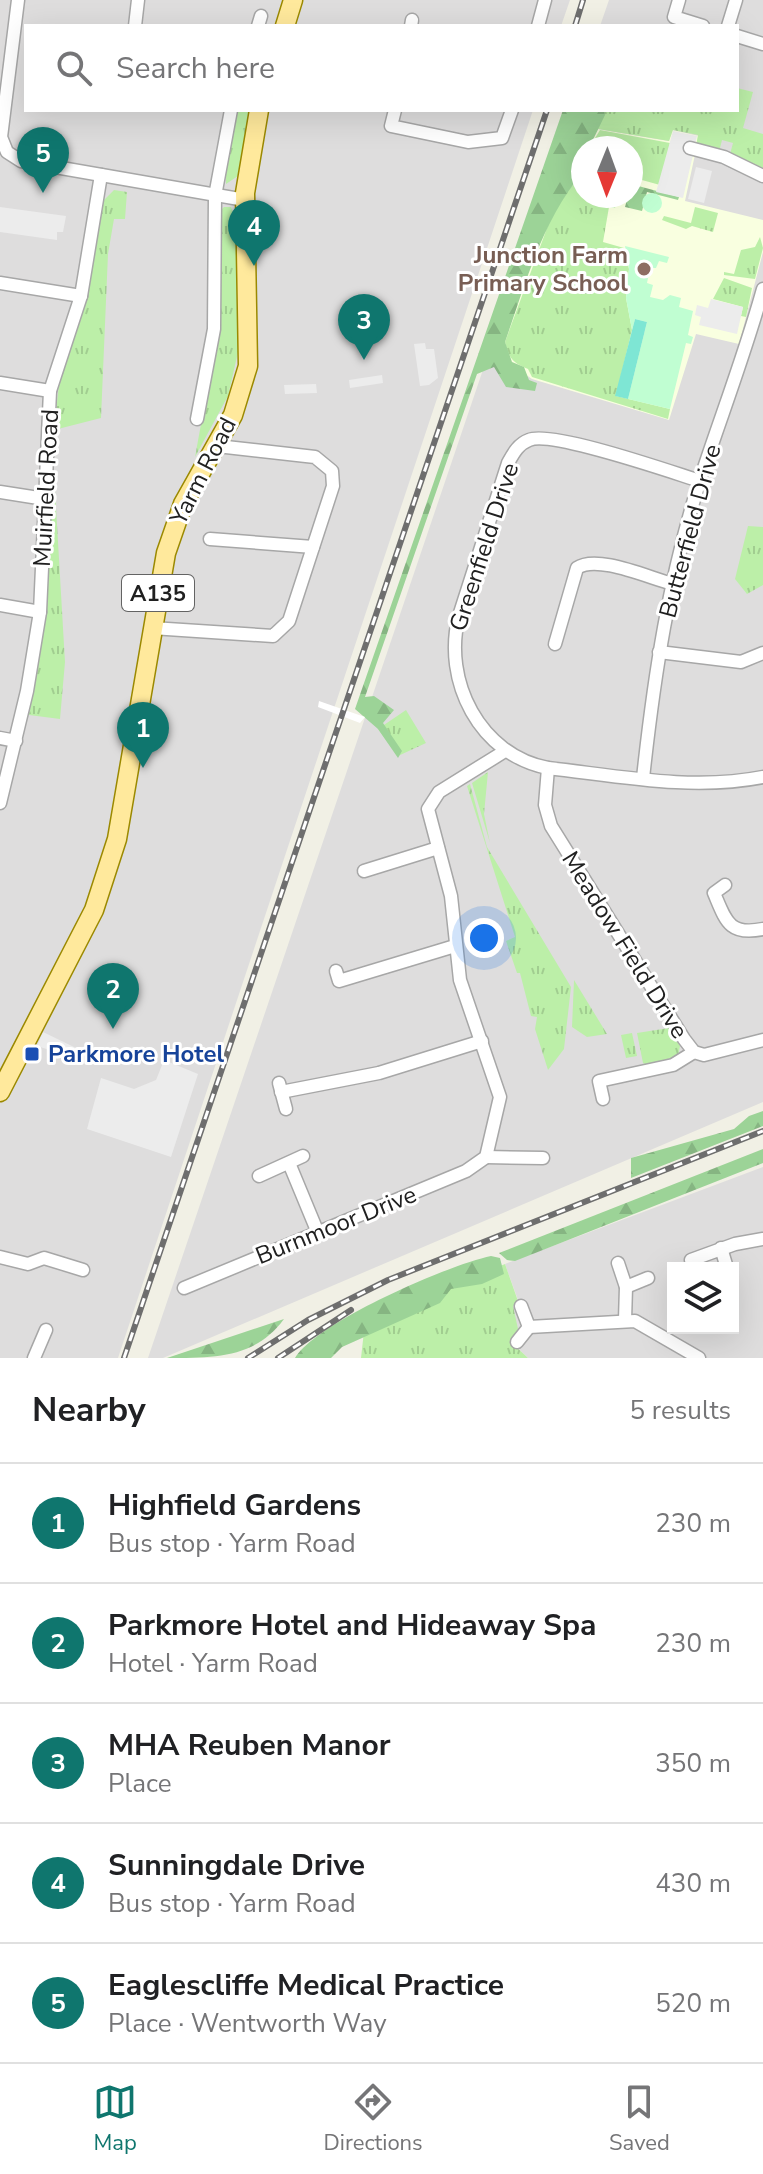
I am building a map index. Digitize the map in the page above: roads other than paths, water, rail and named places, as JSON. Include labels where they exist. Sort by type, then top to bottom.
[{"type":"main road","points":[[286,24],[293,0]]},
{"type":"main road","name":"Yarm Road","points":[[0,1092],[6,1066],[106,883],[119,828],[152,628],[175,523],[217,446],[240,395],[249,358],[245,200],[259,112]]},
{"type":"street","points":[[18,0],[20,39],[2,98],[1,137],[11,156],[21,161],[245,200]]},
{"type":"street","points":[[135,24],[138,0]]},
{"type":"street","points":[[539,24],[545,0]]},
{"type":"street","points":[[679,0],[674,17],[697,24]]},
{"type":"street","points":[[729,24],[736,0]]},
{"type":"street","points":[[739,37],[763,44]]},
{"type":"street","points":[[197,419],[214,329],[215,196],[231,112]]},
{"type":"street","points":[[394,112],[391,126],[474,143],[502,138],[511,112]]},
{"type":"street","points":[[690,148],[726,150],[763,176]]},
{"type":"street","name":"Muirfield Road","points":[[0,803],[16,741],[40,612],[50,391],[81,296],[101,175]]},
{"type":"street","points":[[0,283],[81,296]]},
{"type":"street","name":"Butterfield Drive","points":[[643,778],[659,652],[673,584],[700,481],[759,316],[763,289]]},
{"type":"street","points":[[0,383],[50,391]]},
{"type":"street","name":"Greenfield Drive","points":[[700,481],[595,449],[537,438],[517,449],[508,463],[453,639],[455,677],[487,734],[505,751],[526,763],[548,768],[724,784],[763,777]]},
{"type":"street","points":[[152,628],[273,636],[289,621],[333,486],[332,471],[326,463],[306,455],[217,446]]},
{"type":"street","points":[[0,492],[45,499]]},
{"type":"street","points":[[210,539],[313,547]]},
{"type":"street","points":[[555,645],[577,568],[584,563],[604,564],[673,584]]},
{"type":"street","points":[[0,605],[40,612]]},
{"type":"street","points":[[659,652],[741,662],[763,653]]},
{"type":"street","points":[[0,738],[16,741]]},
{"type":"street","points":[[505,751],[433,798],[428,809],[451,896],[460,980],[500,1097],[486,1157],[543,1158]]},
{"type":"street","name":"Meadow Field Drive","points":[[548,768],[545,805],[551,826],[694,1052],[713,1055],[763,1040]]},
{"type":"street","points":[[364,871],[438,848]]},
{"type":"street","points":[[725,885],[714,893],[732,928],[746,932],[763,929]]},
{"type":"street","points":[[335,979],[455,946]]},
{"type":"street","points":[[286,1109],[280,1088],[379,1073],[482,1041]]},
{"type":"street","points":[[603,1099],[599,1081],[673,1065],[694,1052]]},
{"type":"street","points":[[259,1176],[303,1156]]},
{"type":"street","name":"Burnmoor Drive","points":[[184,1288],[466,1171],[486,1157]]},
{"type":"street","points":[[289,1163],[318,1233]]},
{"type":"street","points":[[691,1260],[721,1248],[763,1239]]},
{"type":"street","points":[[721,1248],[725,1262]]},
{"type":"street","points":[[0,1257],[28,1264],[44,1258],[83,1270]]},
{"type":"street","points":[[618,1263],[626,1287],[625,1320]]},
{"type":"street","points":[[626,1287],[648,1278]]},
{"type":"street","points":[[521,1306],[529,1327]]},
{"type":"street","points":[[517,1342],[529,1327],[625,1320],[653,1328],[699,1358]]},
{"type":"street","points":[[34,1358],[46,1330]]},
{"type":"railway","points":[[576,24],[583,0]]},
{"type":"railway","points":[[124,1358],[546,112]]},
{"type":"railway","points":[[248,1358],[308,1320],[388,1280],[763,1131]]},
{"type":"railway","points":[[278,1358],[351,1310]]},
{"type":"place","name":"Eaglescliffe Medical Practice","points":[[43,193]]},
{"type":"place","name":"Sunningdale Drive","points":[[254,266]]},
{"type":"place","name":"Junction Farm Primary School","points":[[644,269]]},
{"type":"place","name":"MHA Reuben Manor","points":[[364,360]]},
{"type":"place","name":"Highfield Gardens","points":[[143,768]]},
{"type":"place","name":"Parkmore Hotel and Hideaway Spa","points":[[113,1029]]},
{"type":"place","name":"Parkmore Hotel","points":[[32,1054]]}]
